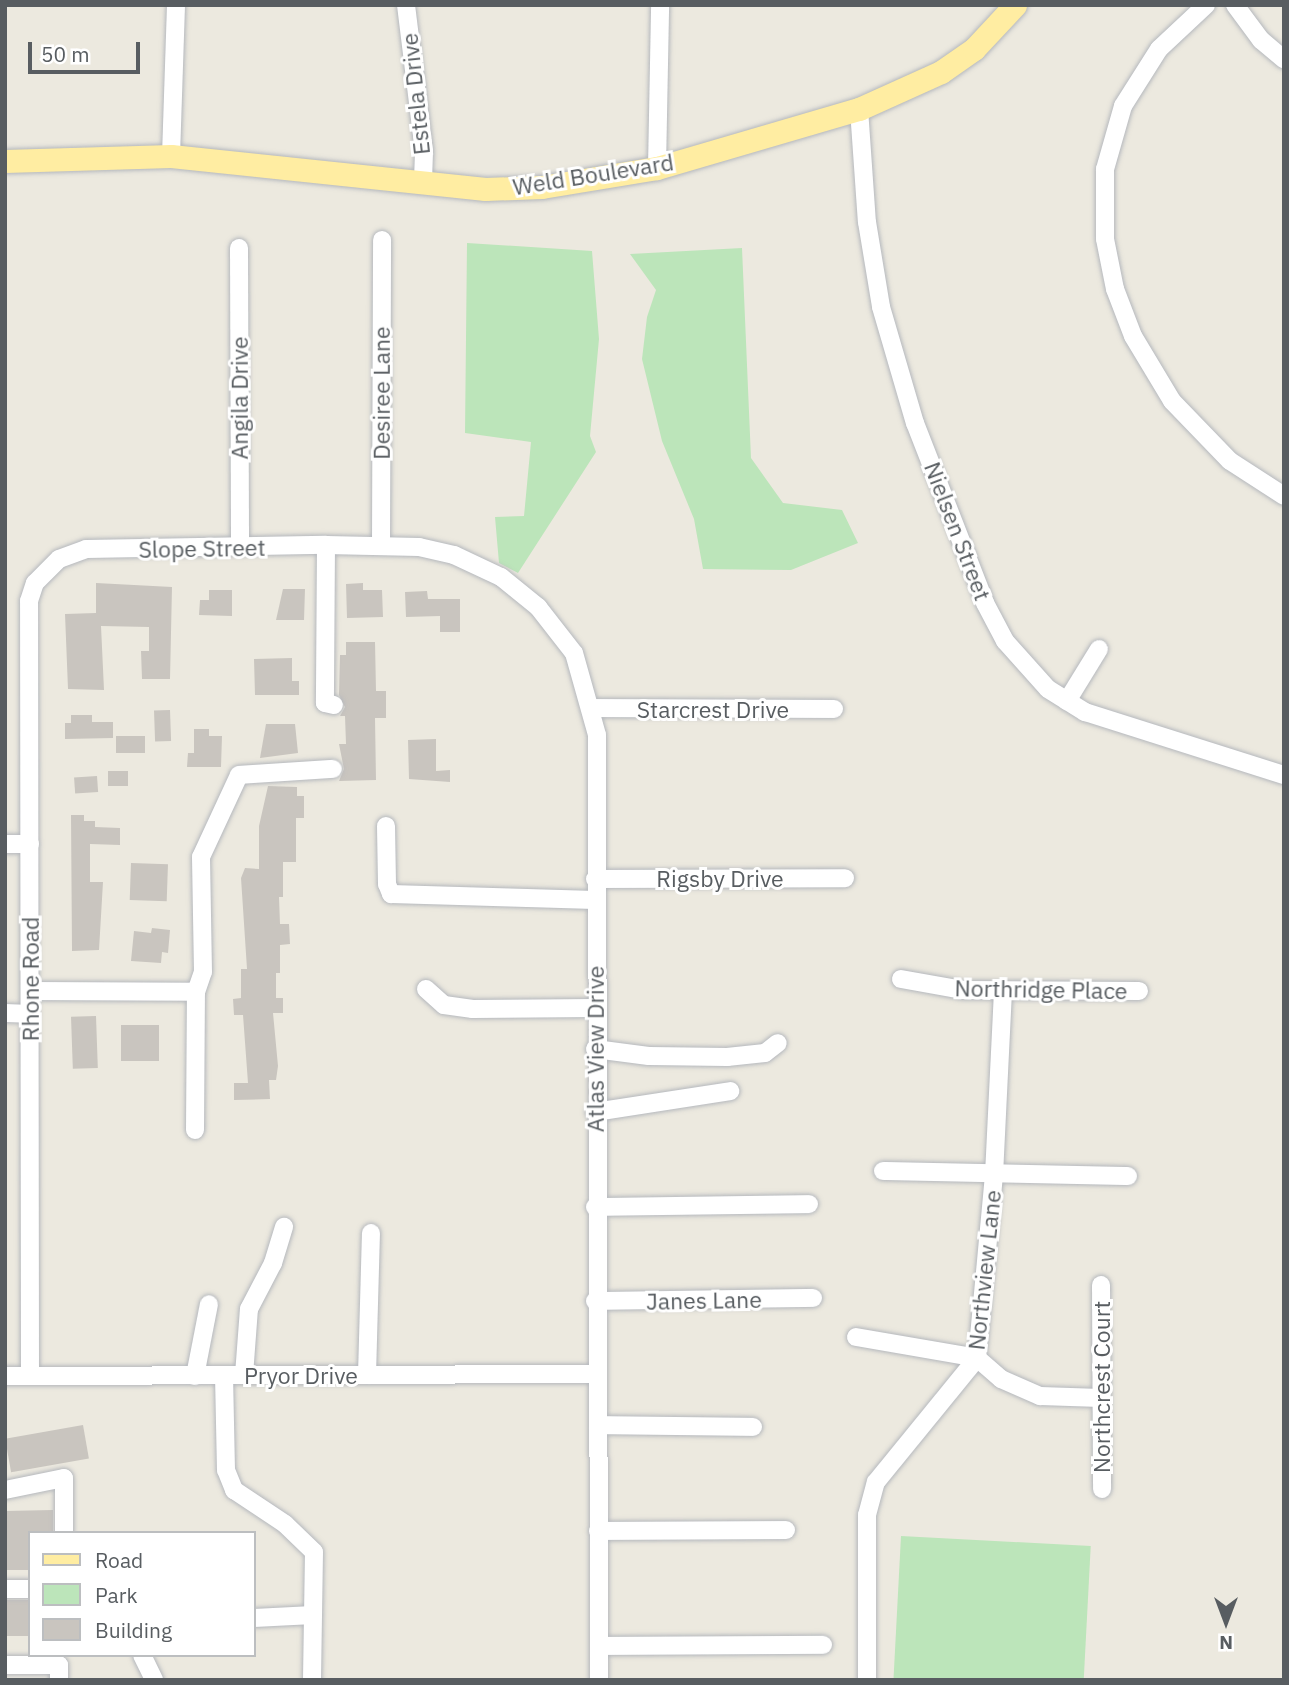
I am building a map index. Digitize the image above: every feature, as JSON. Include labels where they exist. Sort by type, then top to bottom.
[{"type":"main road","name":"Weld Boulevard","points":[[5,162],[171,156],[485,189],[542,187],[657,168],[859,109],[941,72],[974,49],[1015,5]]},
{"type":"street","points":[[171,156],[176,5]]},
{"type":"street","name":"Estela Drive","points":[[405,5],[424,152],[423,183]]},
{"type":"street","points":[[657,168],[660,5]]},
{"type":"street","points":[[1206,5],[1159,49],[1123,106],[1105,169],[1105,239],[1123,313],[1164,391],[1230,461],[1284,496]]},
{"type":"street","points":[[1235,5],[1261,40],[1284,59]]},
{"type":"street","name":"Nielsen Street","points":[[859,109],[875,276],[915,423],[994,622],[1032,674],[1067,701],[1105,721],[1284,775]]},
{"type":"street","name":"Desiree Lane","points":[[381,546],[382,240]]},
{"type":"street","name":"Angila Drive","points":[[239,248],[240,547]]},
{"type":"street","points":[[326,545],[325,703],[334,705]]},
{"type":"street","name":"Slope Street","points":[[35,583],[59,559],[86,549],[381,546]]},
{"type":"street","name":"Atlas View Drive","points":[[381,546],[454,555],[501,576],[538,607],[574,653],[592,708],[597,735],[595,1301],[599,1680]]},
{"type":"street","name":"Rhone Road","points":[[30,1376],[29,601],[35,583]]},
{"type":"street","points":[[1067,701],[1099,649]]},
{"type":"street","name":"Starcrest Drive","points":[[592,708],[834,709]]},
{"type":"street","points":[[195,1130],[196,992],[203,972],[201,857],[239,775],[333,769]]},
{"type":"street","points":[[386,827],[387,884],[391,894],[595,901]]},
{"type":"street","points":[[5,844],[30,844]]},
{"type":"street","name":"Rigsby Drive","points":[[595,879],[845,878]]},
{"type":"street","name":"Northridge Place","points":[[901,979],[1003,992],[1139,991]]},
{"type":"street","points":[[426,989],[444,1005],[473,1009],[595,1008]]},
{"type":"street","points":[[30,991],[196,992]]},
{"type":"street","name":"Northview Lane","points":[[867,1680],[867,1515],[876,1482],[977,1358],[994,1175],[1003,992]]},
{"type":"street","points":[[5,1013],[30,1014]]},
{"type":"street","points":[[595,1049],[649,1056],[727,1057],[765,1054],[778,1043]]},
{"type":"street","points":[[595,1112],[730,1091]]},
{"type":"street","points":[[883,1171],[1128,1176]]},
{"type":"street","points":[[595,1207],[809,1204]]},
{"type":"street","points":[[244,1376],[249,1309],[273,1263],[284,1227]]},
{"type":"street","points":[[367,1375],[371,1233]]},
{"type":"street","name":"Northcrest Court","points":[[1101,1285],[1102,1489]]},
{"type":"street","name":"Janes Lane","points":[[595,1301],[813,1298]]},
{"type":"street","points":[[195,1376],[209,1304]]},
{"type":"street","points":[[856,1337],[977,1358],[1001,1379],[1029,1393],[1052,1398],[1101,1398]]},
{"type":"street","name":"Pryor Drive","points":[[5,1376],[597,1374]]},
{"type":"street","points":[[224,1376],[226,1470],[234,1490],[285,1524],[314,1552],[312,1680]]},
{"type":"street","points":[[598,1425],[753,1427]]},
{"type":"street","points":[[5,1490],[64,1478],[64,1531]]},
{"type":"street","points":[[598,1531],[786,1530]]},
{"type":"street","points":[[5,1589],[28,1589]]},
{"type":"street","points":[[256,1618],[313,1615]]},
{"type":"street","points":[[598,1646],[822,1645]]},
{"type":"street","points":[[143,1657],[154,1680]]},
{"type":"street","points":[[5,1665],[59,1665],[59,1680]]},
{"type":"green space","points":[[467,243],[592,251],[599,339],[590,436],[596,452],[518,573],[499,563],[495,517],[524,516],[531,442],[465,433]]},
{"type":"green space","points":[[742,248],[751,458],[783,503],[842,510],[858,543],[791,570],[703,569],[694,519],[662,441],[642,359],[647,317],[656,290],[630,254]]},
{"type":"green space","points":[[901,1536],[1091,1546],[1084,1680],[893,1680]]},
{"type":"building","points":[[96,583],[172,587],[170,679],[142,679],[141,651],[149,651],[149,627],[101,626],[104,690],[68,689],[65,614],[96,613]]},
{"type":"building","points":[[363,583],[363,590],[382,590],[383,617],[347,618],[346,584]]},
{"type":"building","points":[[283,589],[305,589],[304,620],[276,620]]},
{"type":"building","points":[[209,590],[232,590],[232,616],[199,615],[200,600],[209,600]]},
{"type":"building","points":[[427,591],[428,599],[460,599],[460,632],[440,632],[440,616],[406,617],[405,592]]},
{"type":"building","points":[[346,642],[375,642],[376,691],[386,691],[386,718],[375,718],[376,780],[339,781],[344,769],[339,744],[346,744],[345,716],[340,716],[345,707],[339,695],[340,655],[346,655]]},
{"type":"building","points":[[292,658],[292,681],[299,681],[299,695],[255,695],[254,659]]},
{"type":"building","points":[[170,710],[171,741],[155,742],[154,711]]},
{"type":"building","points":[[71,715],[92,715],[92,722],[113,722],[113,738],[65,739],[65,723],[71,723]]},
{"type":"building","points":[[266,724],[295,724],[298,753],[260,758]]},
{"type":"building","points":[[194,729],[209,729],[209,736],[222,736],[221,767],[187,767],[188,753],[194,753]]},
{"type":"building","points":[[116,736],[145,736],[145,753],[116,753]]},
{"type":"building","points":[[436,739],[436,771],[450,770],[450,782],[409,779],[408,740]]},
{"type":"building","points":[[108,771],[128,771],[128,786],[108,786]]},
{"type":"building","points":[[97,776],[98,792],[75,794],[74,778]]},
{"type":"building","points":[[268,786],[297,787],[297,796],[304,796],[304,818],[296,818],[296,862],[283,862],[283,897],[279,897],[280,924],[289,924],[290,944],[280,945],[280,973],[276,973],[276,998],[283,998],[283,1013],[273,1013],[278,1066],[276,1080],[269,1080],[270,1099],[234,1100],[234,1083],[248,1083],[243,1015],[234,1015],[233,999],[241,998],[241,969],[247,969],[241,878],[245,868],[259,869],[259,826]]},
{"type":"building","points":[[71,815],[84,815],[84,821],[95,821],[95,827],[120,828],[120,845],[90,844],[90,882],[103,882],[99,950],[72,951]]},
{"type":"building","points":[[131,863],[168,864],[167,901],[130,900]]},
{"type":"building","points":[[152,928],[170,930],[168,953],[162,952],[161,963],[131,961],[134,931],[151,933]]},
{"type":"building","points":[[96,1016],[98,1068],[73,1069],[71,1017]]},
{"type":"building","points":[[121,1025],[159,1025],[159,1061],[121,1061]]},
{"type":"building","points":[[83,1425],[89,1458],[11,1472],[5,1439]]},
{"type":"building","points":[[53,1510],[53,1531],[28,1531],[28,1570],[5,1570],[5,1511]]},
{"type":"building","points":[[5,1600],[28,1600],[28,1636],[5,1636]]}]
